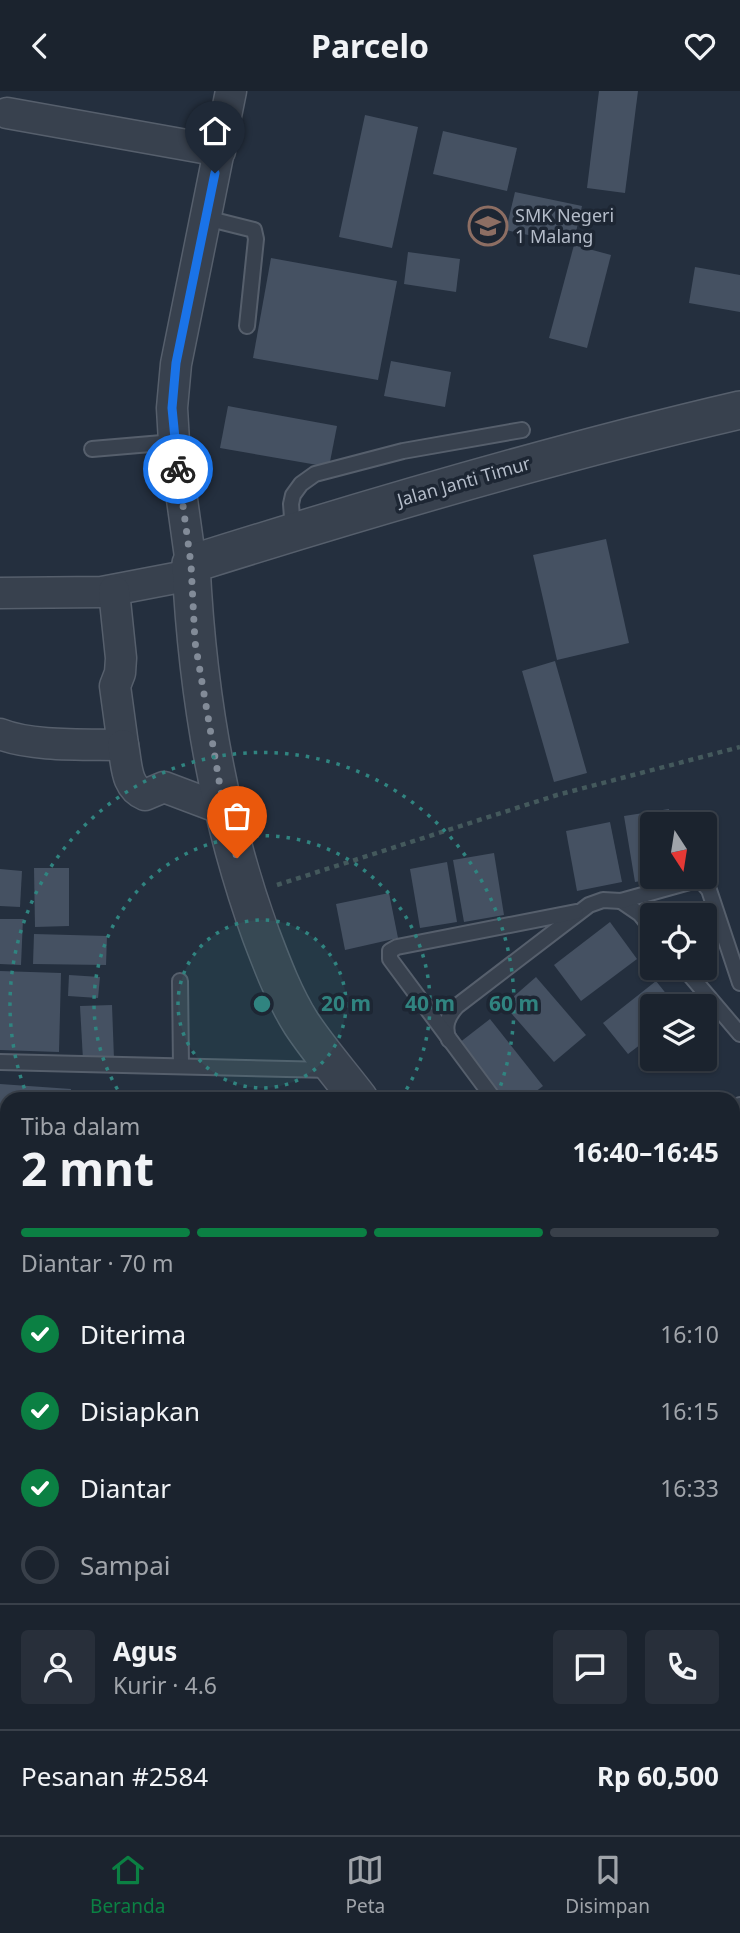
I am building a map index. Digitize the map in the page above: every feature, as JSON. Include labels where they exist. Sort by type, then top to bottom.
[{"type":"street","points":[[231,91],[176,363],[172,408],[191,570],[195,642],[225,810],[246,895],[271,963],[300,1021],[348,1090]]},
{"type":"street","points":[[6,113],[220,151]]},
{"type":"street","name":"Jalan Janti Timur","points":[[191,570],[293,532],[632,435],[740,410]]},
{"type":"street","points":[[0,593],[114,591],[191,570]]},
{"type":"street","points":[[114,591],[121,658],[120,673],[115,686],[130,783],[145,795],[164,787],[225,810]]},
{"type":"street","points":[[0,734],[38,741],[123,745]]},
{"type":"lane","points":[[206,218],[254,230],[256,239],[247,325]]},
{"type":"lane","points":[[293,532],[293,495],[301,484],[315,474],[403,451],[522,430]]},
{"type":"lane","points":[[92,449],[174,442]]},
{"type":"lane","points":[[449,1040],[446,1033],[449,1015],[457,1006],[578,912],[603,900],[621,901],[694,881],[704,883],[709,890],[740,983]]},
{"type":"lane","points":[[621,901],[640,914]]},
{"type":"lane","points":[[489,1092],[390,959],[390,951],[397,947],[578,912]]},
{"type":"lane","points":[[694,980],[739,1031]]},
{"type":"lane","points":[[180,981],[181,1066]]},
{"type":"lane","points":[[0,1062],[181,1066],[348,1090]]},
{"type":"path","points":[[246,895],[557,795],[740,747]]},
{"type":"building","points":[[599,91],[638,91],[625,193],[587,188]]},
{"type":"building","points":[[365,115],[418,127],[392,248],[339,237]]},
{"type":"building","points":[[443,131],[517,148],[507,191],[433,174]]},
{"type":"building","points":[[515,192],[582,206],[573,245],[506,230]]},
{"type":"building","points":[[574,245],[611,255],[587,348],[549,338]]},
{"type":"building","points":[[408,252],[460,259],[456,292],[404,284]]},
{"type":"building","points":[[271,258],[397,281],[378,380],[253,358]]},
{"type":"building","points":[[695,267],[740,275],[740,312],[689,303]]},
{"type":"building","points":[[391,361],[451,372],[445,407],[384,396]]},
{"type":"building","points":[[228,406],[337,426],[329,467],[220,448]]},
{"type":"building","points":[[606,539],[629,643],[557,660],[533,555]]},
{"type":"building","points":[[555,661],[587,773],[554,782],[522,671]]},
{"type":"building","points":[[640,814],[640,881],[635,882],[624,816]]},
{"type":"building","points":[[610,822],[622,882],[577,891],[566,831]]},
{"type":"building","points":[[494,853],[504,915],[464,922],[453,860]]},
{"type":"building","points":[[447,862],[457,922],[420,928],[410,869]]},
{"type":"building","points":[[34,868],[69,868],[69,926],[35,927]]},
{"type":"building","points":[[0,869],[22,871],[20,907],[0,906]]},
{"type":"building","points":[[389,893],[398,938],[345,950],[336,904]]},
{"type":"building","points":[[0,919],[23,919],[21,965],[0,964]]},
{"type":"building","points":[[610,922],[637,959],[581,1001],[554,965]]},
{"type":"building","points":[[34,934],[107,936],[106,965],[33,964]]},
{"type":"building","points":[[0,971],[61,973],[59,1052],[0,1050]]},
{"type":"building","points":[[69,975],[100,977],[98,998],[68,996]]},
{"type":"building","points":[[536,977],[586,1035],[554,1062],[504,1005]]},
{"type":"building","points":[[656,981],[666,994],[640,994],[640,1045],[628,1054],[603,1023]]},
{"type":"building","points":[[112,1005],[114,1059],[83,1060],[80,1006]]},
{"type":"building","points":[[490,1019],[543,1086],[535,1092],[498,1092],[459,1043]]},
{"type":"building","points":[[0,1084],[71,1089],[71,1092],[0,1092]]},
{"type":"way so far","points":[[178,469],[191,564],[195,642],[224,809],[237,858]]},
{"type":"place","name":"SMK Negeri 1 Malang","points":[[488,226]]},
{"type":"route","points":[[178,469],[172,408],[176,363],[215,173]]}]
